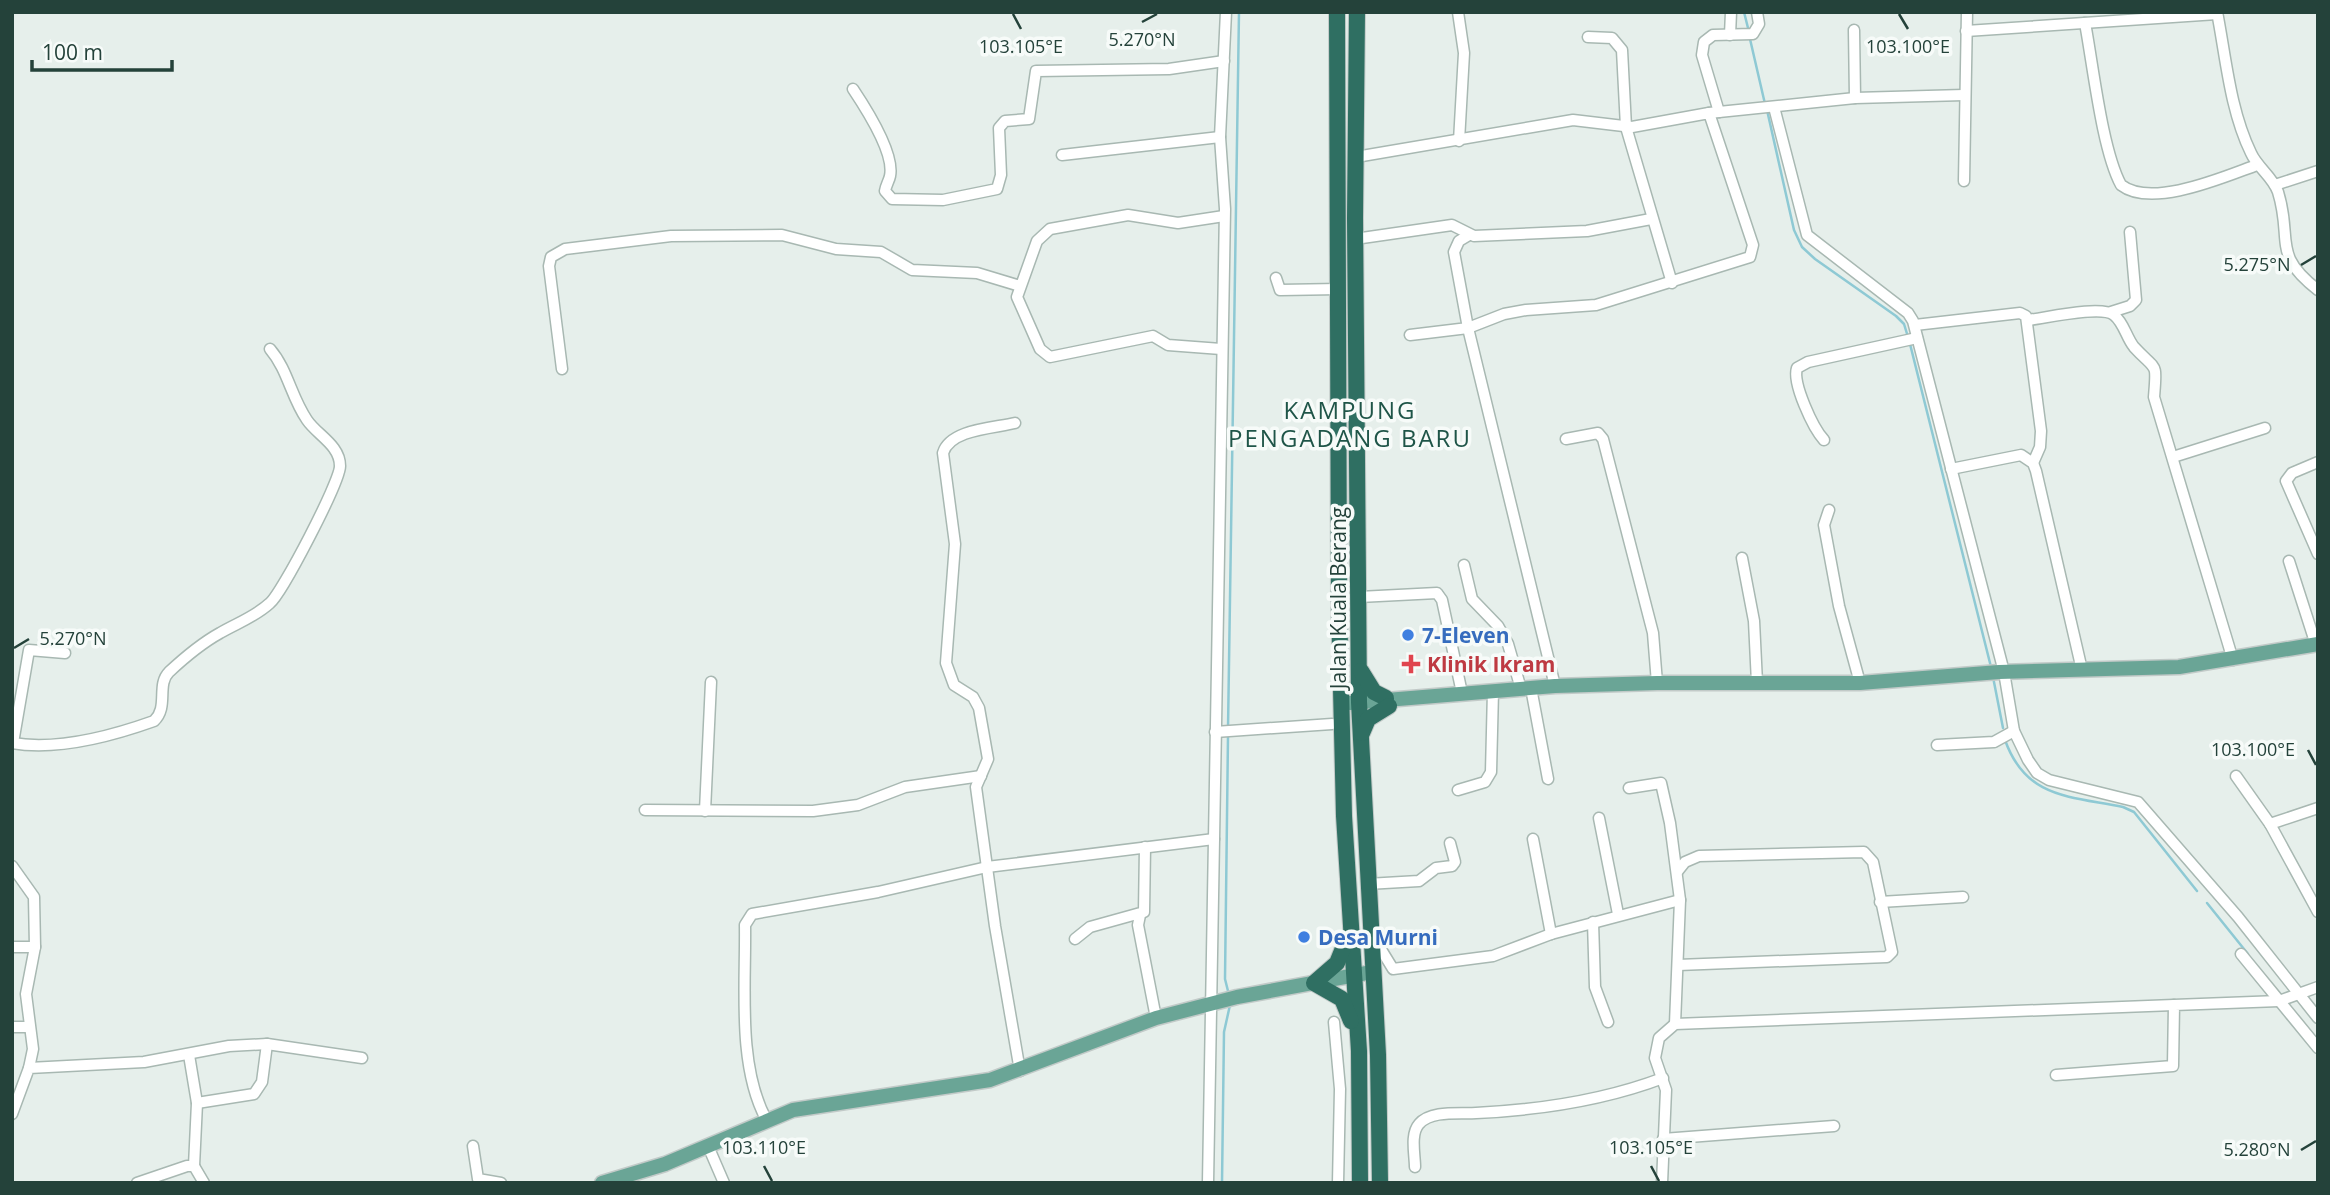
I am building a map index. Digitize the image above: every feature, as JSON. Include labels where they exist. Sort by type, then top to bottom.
[{"type":"highway","name":"Jalan Kuala Berang","points":[[1337,12],[1339,603],[1336,786],[1344,816],[1352,976],[1359,1051],[1360,1183]]},
{"type":"highway","name":"Jalan Kuala Berang","points":[[1357,12],[1355,239],[1358,658],[1367,884],[1378,1055],[1380,1183]]},
{"type":"highway","name":"Jalan Kuala Berang","points":[[1338,714],[1331,651],[1339,603]]},
{"type":"highway","points":[[1358,658],[1368,685],[1387,702],[1368,719],[1361,739]]},
{"type":"highway","points":[[1349,904],[1343,952],[1330,971],[1314,983],[1342,999],[1359,1051]]},
{"type":"highway","points":[[1360,1089],[1366,1079],[1366,1060],[1378,1055]]},
{"type":"main road","points":[[1338,714],[1359,706],[1387,702],[1526,688],[1657,682],[1860,683],[2002,672],[2179,667],[2317,645]]},
{"type":"main road","points":[[602,1183],[665,1164],[766,1119],[793,1110],[957,1086],[1020,1071],[1156,1018],[1237,997],[1373,972]]},
{"type":"street","points":[[1208,1183],[1215,1002],[1214,839],[1219,732],[1224,216],[1220,137],[1226,12]]},
{"type":"street","points":[[1458,12],[1464,53],[1459,141]]},
{"type":"street","points":[[1731,12],[1736,35]]},
{"type":"street","points":[[1410,335],[1468,328],[1504,314],[1596,305],[1742,262],[1754,251],[1714,112],[1702,47],[1709,36],[1757,31],[1757,12]]},
{"type":"street","points":[[1964,181],[1967,12]]},
{"type":"street","points":[[1966,32],[2217,13],[2232,91],[2245,137],[2258,165],[2275,185],[2284,213],[2286,256],[2296,273],[2318,290]]},
{"type":"street","points":[[2085,23],[2103,119],[2121,185],[2137,191],[2178,190],[2258,165]]},
{"type":"street","points":[[1854,30],[1855,98]]},
{"type":"street","points":[[1588,37],[1612,38],[1620,44],[1626,127],[1672,283]]},
{"type":"street","points":[[853,89],[873,121],[889,164],[890,176],[885,187],[888,196],[892,199],[943,200],[997,189],[1001,175],[999,128],[1005,121],[1029,119],[1036,71],[1169,69],[1224,61]]},
{"type":"street","points":[[1356,157],[1573,120],[1626,127],[1714,112],[1855,98],[1964,95]]},
{"type":"street","points":[[1768,108],[1807,235],[1908,313],[1915,325],[1915,338],[1951,469],[2002,672],[2014,731],[2028,760],[2037,773],[2049,780],[2138,802],[2238,917],[2318,1018]]},
{"type":"street","points":[[1062,155],[1220,137]]},
{"type":"street","points":[[2275,185],[2318,171]]},
{"type":"street","points":[[1221,349],[1168,345],[1153,336],[1044,355],[1019,305],[1020,286],[1037,241],[1049,229],[1128,215],[1178,223],[1224,216]]},
{"type":"street","points":[[1555,686],[1468,328],[1454,252],[1459,241],[1469,235],[1587,231],[1651,219]]},
{"type":"street","points":[[1355,239],[1452,225],[1458,226],[1469,235]]},
{"type":"street","points":[[2111,312],[2130,306],[2136,300],[2130,232]]},
{"type":"street","points":[[562,369],[549,265],[551,257],[565,249],[671,236],[782,235],[835,249],[881,252],[912,270],[977,273],[1020,286]]},
{"type":"street","points":[[1276,278],[1277,288],[1280,290],[1339,289]]},
{"type":"street","points":[[2028,320],[2104,310],[2111,312],[2122,324],[2136,349],[2147,356],[2156,370],[2154,397],[2233,660]]},
{"type":"street","points":[[1915,325],[2020,313],[2028,320],[2040,431],[2040,447],[2033,463]]},
{"type":"street","points":[[1824,440],[1812,423],[1796,380],[1797,368],[1808,362],[1915,338]]},
{"type":"street","points":[[65,653],[29,650],[12,743],[30,746],[63,743],[155,721],[163,709],[164,683],[169,673],[211,638],[248,618],[275,599],[332,493],[340,466],[333,448],[307,420],[285,370],[270,349]]},
{"type":"street","points":[[1015,423],[960,435],[949,442],[943,453],[955,544],[946,663],[954,685],[973,697],[979,708],[988,759],[976,787],[1020,1071]]},
{"type":"street","points":[[2173,457],[2265,428]]},
{"type":"street","points":[[1566,439],[1595,433],[1602,436],[1653,633],[1657,682]]},
{"type":"street","points":[[1951,469],[2021,455],[2033,463],[2044,498],[2082,670]]},
{"type":"street","points":[[2318,462],[2292,473],[2286,481],[2293,503],[2304,519],[2318,554]]},
{"type":"street","points":[[1829,510],[1824,525],[1839,606],[1860,683]]},
{"type":"street","points":[[1742,558],[1754,621],[1757,683]]},
{"type":"street","points":[[2289,561],[2317,645]]},
{"type":"street","points":[[1464,565],[1472,599],[1498,626],[1526,688],[1548,779]]},
{"type":"street","points":[[1359,597],[1437,593],[1442,600],[1462,693]]},
{"type":"street","points":[[705,811],[710,682]]},
{"type":"street","points":[[1458,790],[1485,782],[1491,772],[1493,691]]},
{"type":"street","points":[[1219,732],[1338,714]]},
{"type":"street","points":[[1937,745],[1994,742],[2014,731]]},
{"type":"street","points":[[645,810],[784,813],[834,809],[877,799],[905,787],[981,776]]},
{"type":"street","points":[[2236,776],[2270,824],[2318,912]]},
{"type":"street","points":[[1629,788],[1661,783],[1671,823],[1680,901],[1675,1024]]},
{"type":"street","points":[[2270,824],[2318,808]]},
{"type":"street","points":[[1600,818],[1618,915]]},
{"type":"street","points":[[766,1119],[754,1094],[748,1064],[747,918],[752,914],[878,892],[987,867],[1214,839]]},
{"type":"street","points":[[1533,839],[1551,934]]},
{"type":"street","points":[[1367,884],[1419,881],[1436,868],[1452,866],[1455,862],[1450,843]]},
{"type":"street","points":[[1145,847],[1146,905],[1138,925],[1156,1018]]},
{"type":"street","points":[[1677,872],[1685,862],[1699,856],[1864,852],[1873,862],[1892,951],[1889,956],[1678,964]]},
{"type":"street","points":[[12,866],[34,897],[35,947],[26,994],[28,1027],[33,1049],[12,1114]]},
{"type":"street","points":[[1880,902],[1963,897]]},
{"type":"street","points":[[1370,929],[1393,969],[1493,956],[1551,934],[1680,901]]},
{"type":"street","points":[[1075,939],[1090,927],[1140,915]]},
{"type":"street","points":[[1593,922],[1595,987],[1608,1022]]},
{"type":"street","points":[[12,947],[35,947]]},
{"type":"street","points":[[2241,954],[2318,1048]]},
{"type":"street","points":[[1662,1183],[1666,1090],[1656,1058],[1659,1038],[1675,1024],[1856,1016],[1986,1014],[2280,1000],[2318,987]]},
{"type":"street","points":[[2056,1075],[2173,1066],[2174,1004]]},
{"type":"street","points":[[1334,1023],[1340,1089],[1338,1183]]},
{"type":"street","points":[[12,1027],[28,1027]]},
{"type":"street","points":[[29,1068],[144,1062],[229,1046],[267,1044],[348,1053],[362,1058]]},
{"type":"street","points":[[197,1103],[254,1094],[262,1082],[267,1044]]},
{"type":"street","points":[[189,1055],[197,1103],[200,1174]]},
{"type":"street","points":[[1415,1167],[1414,1132],[1427,1118],[1512,1111],[1628,1090],[1663,1078]]},
{"type":"street","points":[[1340,1089],[1360,1089]]},
{"type":"street","points":[[1663,1139],[1834,1126]]},
{"type":"street","points":[[473,1146],[478,1179],[501,1183]]},
{"type":"street","points":[[708,1146],[724,1183]]},
{"type":"street","points":[[1337,1146],[1361,1147]]},
{"type":"street","points":[[137,1183],[187,1166],[200,1174]]},
{"type":"waterway","points":[[1228,729],[1239,12]]},
{"type":"waterway","points":[[1744,12],[1749,32]]},
{"type":"waterway","points":[[1750,39],[1765,104]]},
{"type":"waterway","points":[[1767,110],[1794,230],[1802,247],[1896,316],[1904,324],[1908,337]]},
{"type":"waterway","points":[[1910,344],[1991,667]]},
{"type":"waterway","points":[[1993,677],[2003,728]]},
{"type":"waterway","points":[[1228,736],[1225,979],[1229,995]]},
{"type":"waterway","points":[[2005,740],[2025,774],[2052,792],[2123,807],[2134,812],[2197,891]]},
{"type":"waterway","points":[[2207,903],[2248,954]]},
{"type":"waterway","points":[[1222,1183],[1224,1032],[1230,1005]]},
{"type":"place","name":"7-Eleven","points":[[1408,635]]},
{"type":"place","name":"Klinik Ikram","points":[[1411,664]]},
{"type":"place","name":"Desa Murni","points":[[1304,937]]},
{"type":"district","name":"KAMPUNG PENGADANG BARU","points":[[1350,423]]}]
